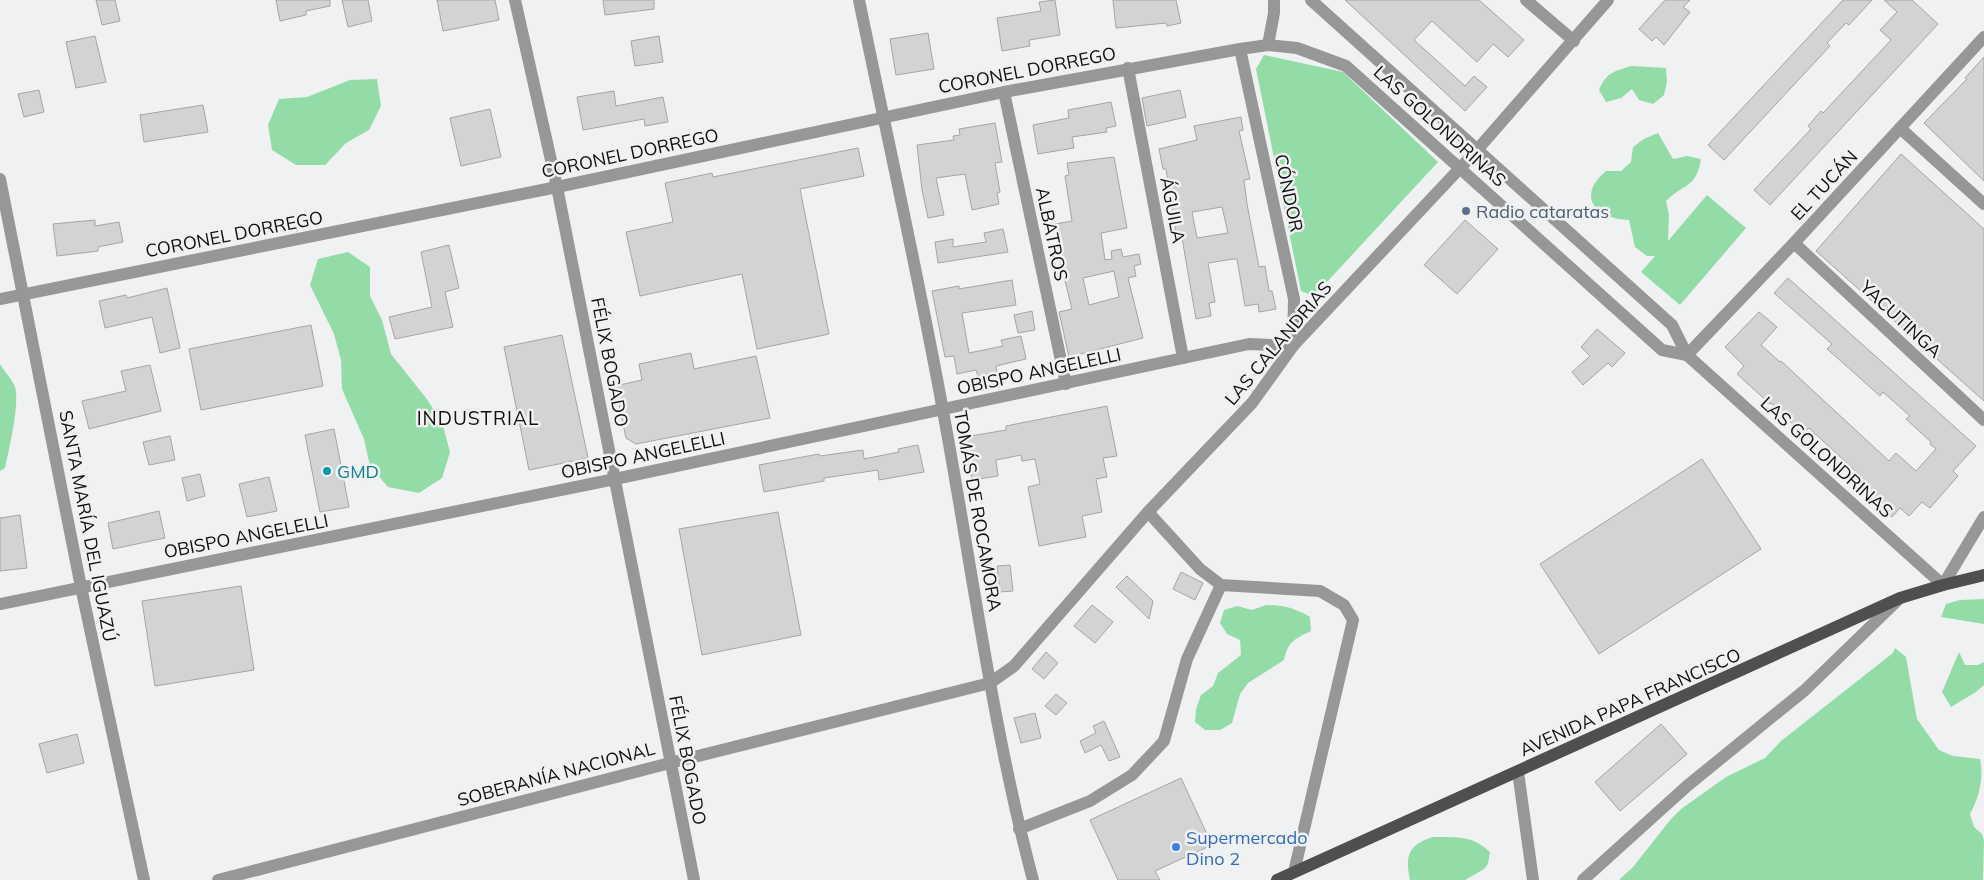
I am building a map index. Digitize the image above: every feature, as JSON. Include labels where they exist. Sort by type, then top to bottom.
[{"type":"main road","name":"AVENIDA PAPA FRANCISCO","points":[[1277,880],[1291,876],[1900,598],[1984,575]]},
{"type":"street","name":"FÉLIX BOGADO","points":[[515,0],[557,186],[694,880]]},
{"type":"street","name":"TOMÁS DE ROCAMORA","points":[[859,0],[943,410],[990,683],[1019,829],[1033,880]]},
{"type":"street","points":[[1268,45],[1274,13],[1274,0]]},
{"type":"street","name":"LAS GOLONDRINAS","points":[[1311,0],[1672,325],[1687,355],[1943,585]]},
{"type":"street","points":[[1526,0],[1574,40]]},
{"type":"street","name":"LAS CALANDRIAS","points":[[990,683],[1014,666],[1148,512],[1252,403],[1293,346],[1477,150],[1608,0]]},
{"type":"street","name":"EL TUCÁN","points":[[1687,355],[1794,243],[1984,37]]},
{"type":"street","name":"CORONEL DORREGO","points":[[0,299],[557,186],[883,116],[1128,68],[1268,45]]},
{"type":"street","name":"LAS GOLONDRINAS","points":[[1268,45],[1297,48],[1346,66],[1662,350],[1687,355]]},
{"type":"street","name":"CÓNDOR","points":[[1240,49],[1294,299],[1293,346]]},
{"type":"street","name":"ÁGUILA","points":[[1128,68],[1183,358]]},
{"type":"street","name":"ALBATROS","points":[[1004,92],[1066,384]]},
{"type":"street","points":[[1900,128],[1984,204]]},
{"type":"street","name":"SANTA MARÍA DEL IGUAZÚ","points":[[0,179],[81,587],[144,880]]},
{"type":"street","name":"YACUTINGA","points":[[1794,243],[1984,420]]},
{"type":"street","name":"OBISPO ANGELELLI","points":[[0,604],[616,479],[1249,344],[1293,346]]},
{"type":"street","points":[[1148,512],[1200,569],[1222,585],[1320,591],[1344,604],[1353,620],[1291,876]]},
{"type":"street","points":[[1943,585],[1984,518]]},
{"type":"street","points":[[1019,829],[1090,801],[1132,775],[1164,741],[1187,659],[1222,585]]},
{"type":"street","points":[[1583,880],[1687,786],[1805,690],[1900,598]]},
{"type":"street","name":"SOBERANÍA NACIONAL","points":[[218,880],[670,763],[990,683]]},
{"type":"street","points":[[1518,772],[1533,880]]},
{"type":"green space","points":[[1264,55],[1343,72],[1438,162],[1314,296],[1301,291],[1256,69]]},
{"type":"green space","points":[[1631,66],[1666,68],[1667,82],[1664,95],[1653,104],[1639,100],[1632,89],[1621,98],[1606,102],[1599,90],[1605,80],[1615,71]]},
{"type":"green space","points":[[377,79],[381,106],[369,130],[346,143],[325,165],[296,165],[272,150],[268,125],[279,99],[307,97],[350,80]]},
{"type":"green space","points":[[1658,133],[1673,159],[1687,156],[1701,159],[1699,169],[1692,181],[1666,201],[1669,215],[1668,241],[1707,195],[1746,228],[1680,305],[1641,272],[1655,256],[1647,256],[1635,247],[1629,220],[1617,219],[1599,211],[1593,204],[1591,197],[1592,189],[1597,180],[1606,171],[1621,171],[1631,162],[1633,147],[1644,139]]},
{"type":"green space","points":[[348,252],[370,267],[370,296],[382,320],[391,354],[426,398],[442,422],[450,452],[442,478],[419,493],[388,487],[370,466],[364,439],[342,389],[341,360],[334,334],[310,285],[318,259]]},
{"type":"green space","points":[[0,364],[14,384],[16,404],[5,468],[0,471]]},
{"type":"green space","points":[[1984,599],[1984,624],[1941,617],[1946,604],[1960,600]]},
{"type":"green space","points":[[1266,605],[1289,608],[1310,617],[1311,631],[1300,636],[1290,645],[1284,660],[1248,683],[1240,694],[1232,723],[1220,730],[1205,730],[1195,722],[1196,709],[1201,695],[1213,686],[1218,673],[1241,655],[1240,640],[1227,634],[1220,623],[1224,610],[1237,606],[1252,610]]},
{"type":"green space","points":[[1895,648],[1906,657],[1917,719],[1939,750],[1953,756],[1980,759],[1980,788],[1970,814],[1974,827],[1982,834],[1984,840],[1983,880],[1619,880],[1633,867],[1681,809],[1726,777],[1765,758],[1781,741],[1893,653]]},
{"type":"green space","points":[[1959,652],[1965,665],[1978,665],[1984,662],[1984,685],[1951,707],[1942,692]]},
{"type":"green space","points":[[1433,837],[1464,838],[1477,842],[1490,852],[1488,864],[1484,869],[1465,880],[1410,880],[1408,858],[1410,852],[1418,844]]},
{"type":"building","points":[[96,0],[115,0],[120,21],[102,25]]},
{"type":"building","points":[[276,0],[330,0],[330,6],[306,11],[306,15],[280,21]]},
{"type":"building","points":[[342,0],[368,0],[372,21],[348,27]]},
{"type":"building","points":[[437,0],[495,0],[499,20],[443,31]]},
{"type":"building","points":[[603,0],[654,0],[654,9],[605,15]]},
{"type":"building","points":[[1055,0],[1060,35],[1029,40],[1030,46],[1002,51],[997,18],[1041,11],[1039,2]]},
{"type":"building","points":[[1113,0],[1176,0],[1181,23],[1167,26],[1166,23],[1116,28]]},
{"type":"building","points":[[1345,0],[1479,0],[1524,40],[1508,57],[1493,44],[1477,62],[1432,21],[1414,40],[1465,86],[1474,76],[1487,87],[1465,111]]},
{"type":"building","points":[[1665,0],[1690,0],[1683,7],[1690,12],[1664,45],[1656,37],[1652,41],[1639,29]]},
{"type":"building","points":[[1843,0],[1872,0],[1849,25],[1846,23],[1827,43],[1830,46],[1724,160],[1708,145]]},
{"type":"building","points":[[1884,0],[1912,0],[1938,24],[1770,205],[1754,190],[1811,129],[1808,126],[1821,111],[1823,113],[1891,40],[1880,30],[1897,12]]},
{"type":"building","points":[[928,33],[934,69],[896,75],[890,39]]},
{"type":"building","points":[[95,36],[106,82],[76,88],[66,42]]},
{"type":"building","points":[[659,36],[663,62],[635,66],[631,41]]},
{"type":"building","points":[[1984,57],[1984,181],[1924,123],[1967,79],[1965,78]]},
{"type":"building","points":[[39,90],[44,112],[24,117],[18,94]]},
{"type":"building","points":[[1180,90],[1186,117],[1147,126],[1142,98]]},
{"type":"building","points":[[614,91],[616,106],[663,97],[668,122],[645,126],[644,119],[583,130],[577,97]]},
{"type":"building","points":[[1111,102],[1116,126],[1106,128],[1107,132],[1072,137],[1074,148],[1038,154],[1033,125],[1069,118],[1068,110]]},
{"type":"building","points":[[203,105],[208,132],[144,142],[140,115]]},
{"type":"building","points":[[490,109],[501,157],[461,166],[450,118]]},
{"type":"building","points":[[1241,117],[1243,130],[1239,131],[1250,179],[1244,180],[1247,204],[1259,267],[1265,266],[1269,291],[1272,291],[1276,309],[1259,312],[1258,304],[1245,306],[1237,259],[1233,259],[1208,263],[1215,302],[1209,303],[1211,316],[1196,319],[1181,232],[1176,233],[1166,169],[1163,169],[1159,149],[1197,140],[1194,126]],"holes":[[[1222,207],[1228,233],[1197,238],[1192,212]]]},
{"type":"building","points":[[995,123],[1002,162],[995,163],[1000,192],[997,193],[999,204],[972,210],[965,174],[936,178],[944,215],[928,218],[922,190],[917,145],[954,140],[953,136],[960,135],[959,129]]},
{"type":"building","points":[[858,148],[864,176],[800,189],[829,334],[757,349],[742,274],[640,296],[626,232],[673,222],[665,183],[712,173],[713,177]]},
{"type":"building","points":[[1901,154],[1984,229],[1984,401],[1816,251]]},
{"type":"building","points":[[1114,157],[1127,228],[1101,233],[1105,260],[1112,259],[1111,251],[1121,249],[1123,257],[1139,254],[1141,264],[1134,266],[1136,276],[1128,278],[1143,338],[1069,357],[1059,312],[1072,309],[1061,265],[1055,224],[1072,221],[1065,176],[1069,175],[1067,163]],"holes":[[[1114,271],[1119,297],[1089,305],[1083,278]]]},
{"type":"building","points":[[95,220],[95,226],[119,222],[123,242],[98,247],[98,251],[57,256],[53,224]]},
{"type":"building","points":[[1465,220],[1498,249],[1457,294],[1424,265]]},
{"type":"building","points":[[1003,229],[1008,252],[938,263],[935,242],[953,239],[953,247],[986,242],[984,233]]},
{"type":"building","points":[[449,245],[459,288],[445,292],[453,327],[395,339],[389,317],[432,307],[421,252]]},
{"type":"building","points":[[1788,278],[1976,446],[1953,471],[1958,476],[1930,508],[1922,502],[1909,516],[1900,508],[1892,517],[1856,482],[1861,476],[1809,428],[1803,434],[1737,374],[1744,366],[1725,347],[1759,312],[1777,327],[1761,345],[1781,361],[1889,461],[1896,453],[1916,471],[1936,449],[1906,419],[1910,416],[1883,392],[1880,396],[1827,349],[1832,344],[1774,293]]},
{"type":"building","points":[[1012,280],[1016,305],[962,313],[969,353],[1003,346],[1001,340],[1021,336],[1026,359],[996,366],[997,372],[978,376],[976,370],[957,374],[954,356],[945,357],[932,291],[959,286],[959,289]]},
{"type":"building","points":[[167,288],[180,348],[160,353],[152,317],[105,328],[99,301],[126,295],[127,298]]},
{"type":"building","points":[[1032,311],[1035,330],[1018,333],[1014,315]]},
{"type":"building","points":[[311,325],[323,386],[201,410],[189,349]]},
{"type":"building","points":[[1597,329],[1625,353],[1612,367],[1608,363],[1583,385],[1572,372],[1590,356],[1581,347]]},
{"type":"building","points":[[562,335],[588,458],[529,470],[504,347]]},
{"type":"building","points":[[691,353],[694,369],[756,356],[770,418],[636,444],[626,438],[615,386],[642,380],[639,364]]},
{"type":"building","points":[[150,365],[161,411],[89,429],[82,401],[126,391],[121,371]]},
{"type":"building","points":[[1107,406],[1117,456],[1103,458],[1107,477],[1096,479],[1102,512],[1082,516],[1086,537],[1039,546],[1028,487],[1040,484],[1035,459],[1022,461],[1021,455],[996,460],[998,476],[972,480],[965,437],[1006,430],[1006,426]]},
{"type":"building","name":"GMD","points":[[334,429],[349,507],[320,512],[305,435]]},
{"type":"building","points":[[170,436],[175,460],[149,465],[143,442]]},
{"type":"building","points":[[918,445],[924,472],[879,480],[878,470],[824,478],[824,481],[764,492],[759,465],[819,454],[820,456],[863,450],[864,459],[899,452],[898,449]]},
{"type":"building","points":[[1702,459],[1761,549],[1599,654],[1540,564]]},
{"type":"building","points":[[200,474],[205,496],[187,501],[182,478]]},
{"type":"building","points":[[269,477],[277,511],[247,517],[239,484]]},
{"type":"building","points":[[159,511],[165,538],[113,549],[108,523]]},
{"type":"building","points":[[778,512],[801,635],[702,655],[679,529]]},
{"type":"building","points":[[20,515],[27,568],[0,571],[0,518]]},
{"type":"building","points":[[1010,565],[1013,591],[1000,592],[997,566]]},
{"type":"building","points":[[1181,572],[1203,583],[1195,600],[1173,589]]},
{"type":"building","points":[[1127,576],[1153,601],[1149,619],[1116,587]]},
{"type":"building","points":[[241,586],[254,670],[155,686],[142,601]]},
{"type":"building","points":[[1092,605],[1113,622],[1095,643],[1074,626]]},
{"type":"building","points":[[1046,652],[1058,663],[1044,679],[1032,669]]},
{"type":"building","points":[[1056,694],[1067,703],[1056,715],[1045,706]]},
{"type":"building","points":[[1035,713],[1041,738],[1021,743],[1014,718]]},
{"type":"building","points":[[1104,721],[1120,757],[1109,761],[1101,745],[1085,753],[1080,741],[1096,733],[1093,726]]},
{"type":"building","points":[[1661,724],[1687,754],[1620,811],[1595,782]]},
{"type":"building","points":[[77,734],[84,763],[47,773],[39,744]]},
{"type":"building","points":[[1181,778],[1212,845],[1155,871],[1160,880],[1118,880],[1090,820]]},
{"type":"place","name":"Radio cataratas","points":[[1466,211]]},
{"type":"place","name":"GMD","points":[[327,471]]},
{"type":"place","name":"Supermercado Dino 2","points":[[1176,847]]},
{"type":"district","name":"INDUSTRIAL","points":[[478,418]]}]
